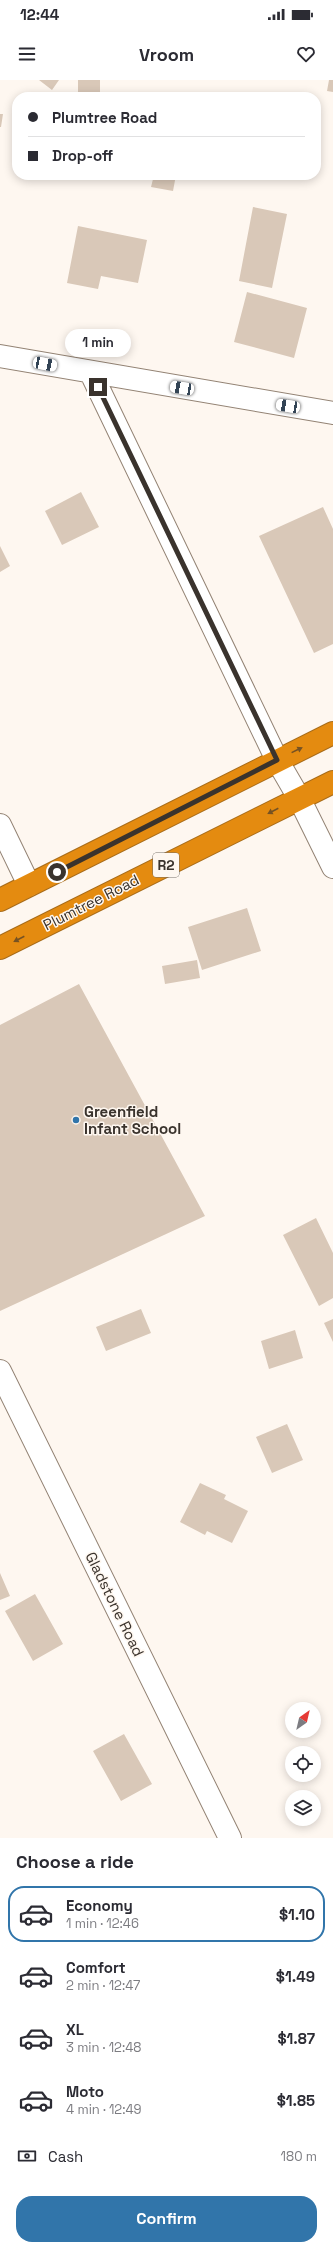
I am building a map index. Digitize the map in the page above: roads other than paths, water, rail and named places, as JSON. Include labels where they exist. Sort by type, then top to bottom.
[{"type":"highway","points":[[0,900],[333,732]]},
{"type":"highway","name":"Plumtree Road","points":[[0,948],[333,782]]},
{"type":"street","points":[[0,356],[91,373],[333,413]]},
{"type":"street","points":[[91,373],[277,760],[300,798],[333,867]]},
{"type":"street","points":[[0,825],[29,886]]},
{"type":"street","name":"Gladstone Road","points":[[0,1371],[230,1838]]},
{"type":"place","name":"Greenfield Infant School","points":[[76,1120]]}]
